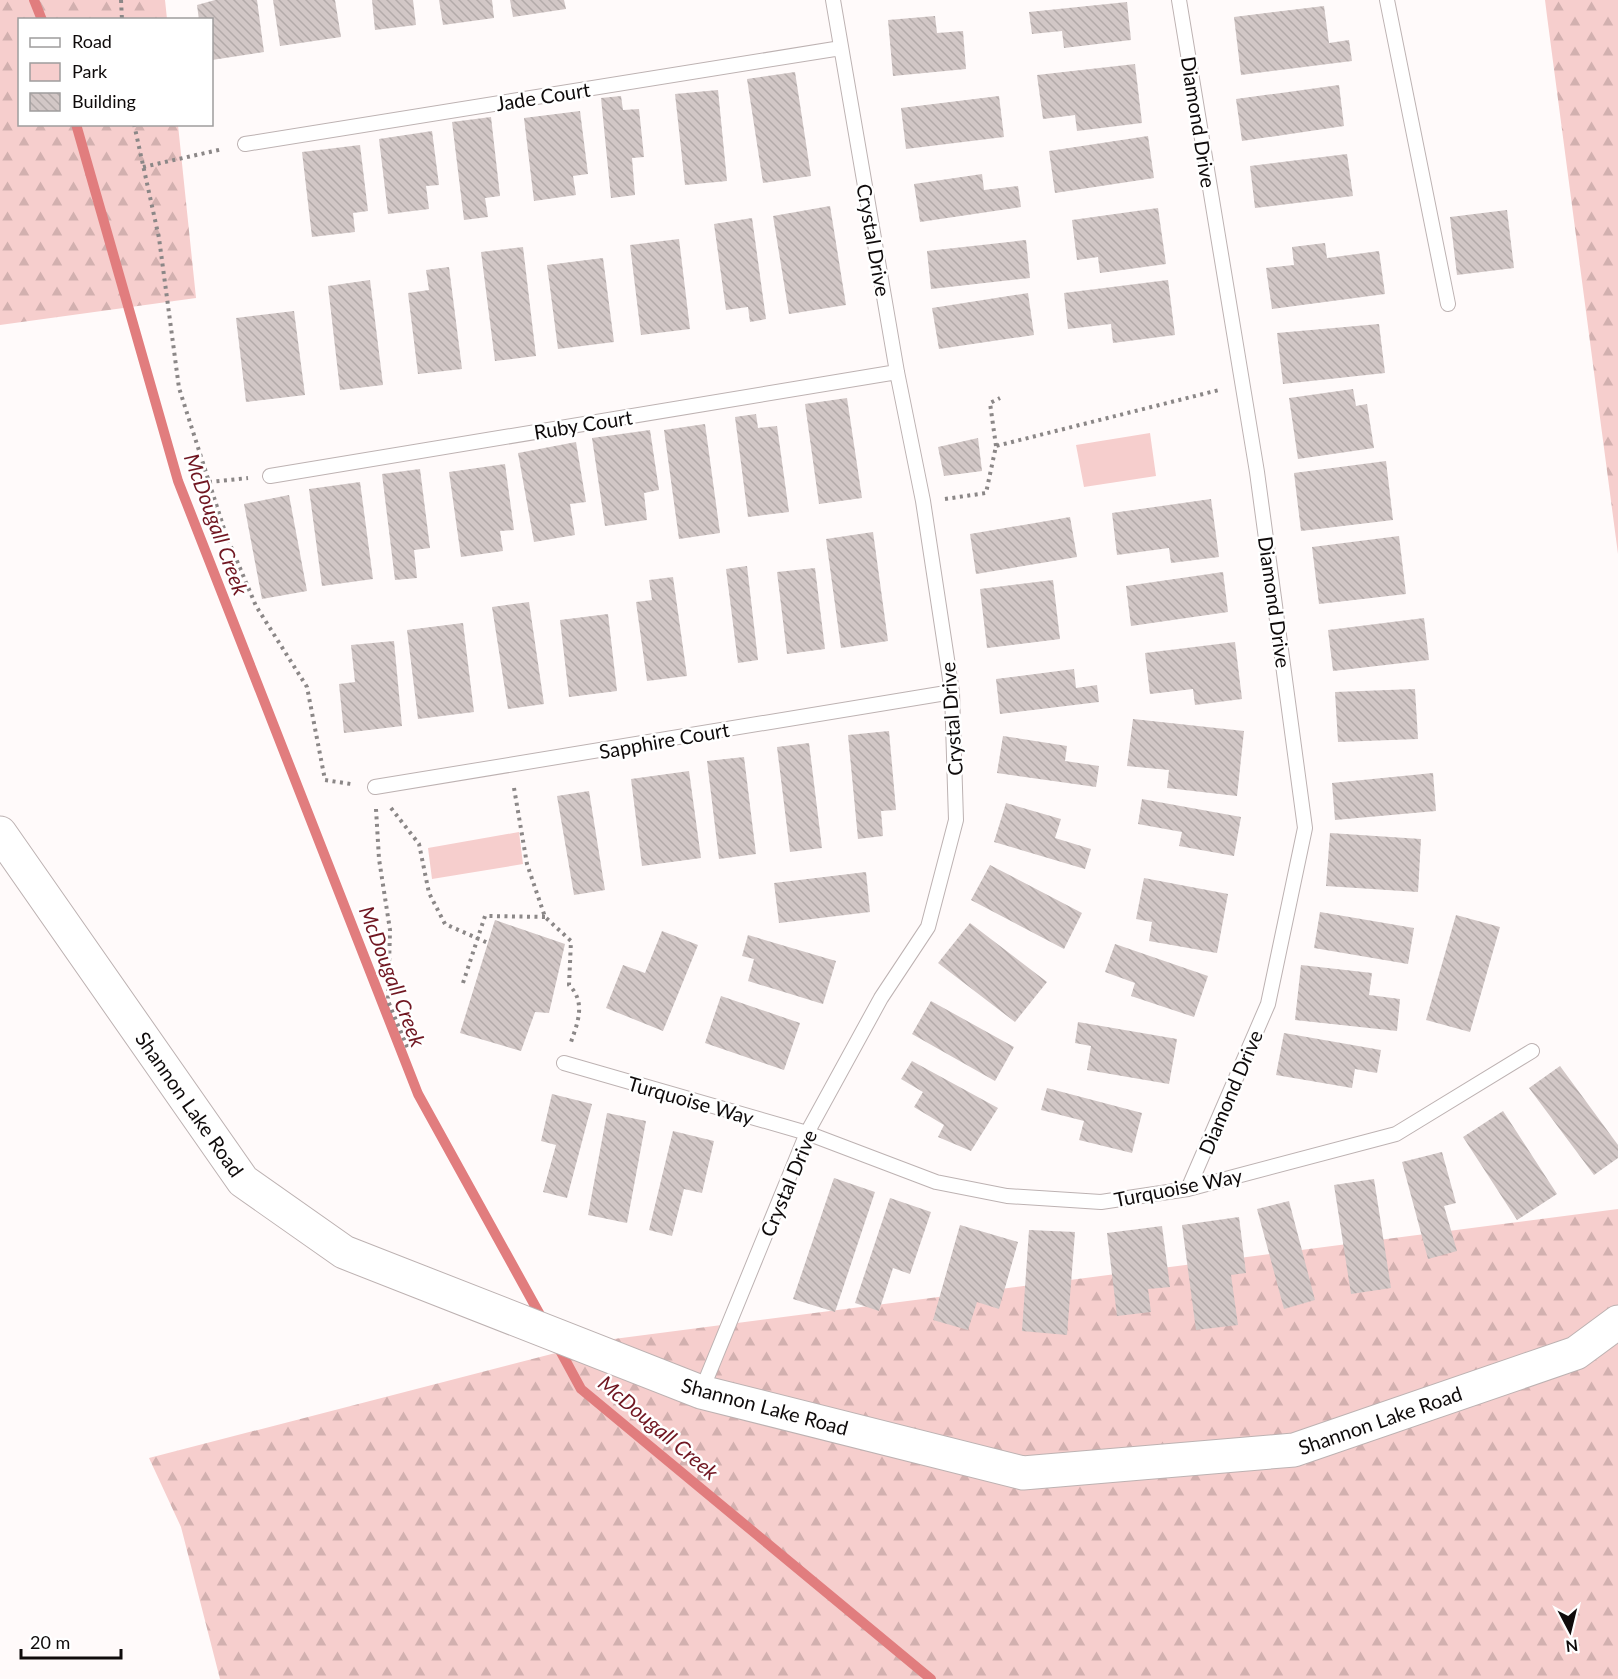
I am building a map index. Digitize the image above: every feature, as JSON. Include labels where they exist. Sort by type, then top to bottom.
[{"type":"main road","name":"Shannon Lake Road","points":[[0,833],[243,1181],[344,1252],[701,1392],[1023,1473],[1294,1450],[1576,1353],[1618,1322]]},
{"type":"lane","name":"Crystal Drive","points":[[701,1392],[807,1133],[881,998],[928,927],[956,820],[952,692],[923,501],[897,372],[832,0]]},
{"type":"lane","name":"Diamond Drive","points":[[1179,0],[1257,472],[1305,828],[1268,1004],[1188,1189]]},
{"type":"lane","points":[[1387,0],[1448,304]]},
{"type":"lane","name":"Jade Court","points":[[245,144],[841,48]]},
{"type":"lane","name":"Ruby Court","points":[[270,476],[897,372]]},
{"type":"lane","name":"Sapphire Court","points":[[375,787],[952,692]]},
{"type":"lane","name":"Turquoise Way","points":[[564,1063],[807,1133],[936,1182],[1007,1196],[1101,1202],[1188,1189],[1396,1134],[1532,1051]]},
{"type":"path","points":[[121,0],[122,18]]},
{"type":"path","points":[[134,126],[159,238],[179,388],[226,535],[256,606],[307,687],[325,780],[375,787],[419,844],[429,893],[445,924],[488,943]]},
{"type":"path","points":[[143,167],[245,144]]},
{"type":"path","points":[[996,446],[1242,384]]},
{"type":"path","points":[[923,501],[986,493],[996,446],[990,402],[1000,398]]},
{"type":"path","points":[[209,482],[270,476]]},
{"type":"path","points":[[511,766],[527,864],[545,917],[571,941],[569,985],[576,993],[580,1014],[564,1063]]},
{"type":"path","points":[[375,787],[380,859],[390,930],[388,1001],[408,1051]]},
{"type":"path","points":[[464,983],[486,916],[545,917]]},
{"type":"green space","points":[[0,0],[165,0],[167,18],[18,18],[18,126],[178,126],[196,298],[0,325]]},
{"type":"green space","points":[[1545,0],[1618,0],[1618,554],[1547,16]]},
{"type":"green space","points":[[1150,433],[1156,476],[1084,487],[1076,445]]},
{"type":"green space","points":[[519,832],[523,864],[432,879],[428,848]]},
{"type":"green space","points":[[1618,1209],[1618,1679],[220,1679],[181,1527],[149,1458],[606,1340]]},
{"type":"building","points":[[215,0],[257,0],[264,52],[213,60],[213,18],[199,18],[197,5]]},
{"type":"building","points":[[273,0],[335,0],[341,37],[280,46]]},
{"type":"building","points":[[372,0],[413,0],[416,25],[375,30]]},
{"type":"building","points":[[439,0],[492,0],[494,18],[443,25]]},
{"type":"building","points":[[510,0],[564,0],[566,9],[513,17]]},
{"type":"building","points":[[1127,2],[1131,40],[1064,48],[1062,31],[1032,34],[1029,12]]},
{"type":"building","points":[[1324,6],[1329,43],[1349,40],[1352,61],[1241,75],[1234,17]]},
{"type":"building","points":[[935,16],[937,33],[963,31],[966,69],[893,76],[888,20]]},
{"type":"building","points":[[1135,64],[1142,123],[1077,131],[1075,115],[1043,119],[1037,75]]},
{"type":"building","points":[[795,72],[811,176],[763,183],[747,79]]},
{"type":"building","points":[[1339,85],[1344,126],[1242,141],[1236,99]]},
{"type":"building","points":[[718,90],[727,181],[685,185],[675,94]]},
{"type":"building","points":[[621,96],[623,110],[639,109],[644,157],[632,158],[635,195],[611,198],[601,98]]},
{"type":"building","points":[[999,96],[1004,137],[906,149],[901,108]]},
{"type":"building","points":[[580,111],[588,174],[573,176],[576,195],[534,201],[524,118]]},
{"type":"building","points":[[491,117],[500,196],[485,198],[488,217],[464,220],[452,122]]},
{"type":"building","points":[[432,131],[439,185],[426,186],[429,209],[388,214],[379,139]]},
{"type":"building","points":[[1148,136],[1154,178],[1055,193],[1049,151]]},
{"type":"building","points":[[360,145],[368,211],[353,213],[355,232],[312,237],[302,152]]},
{"type":"building","points":[[1347,154],[1353,196],[1255,208],[1250,166]]},
{"type":"building","points":[[982,174],[984,190],[1018,186],[1021,207],[920,222],[914,184]]},
{"type":"building","points":[[830,206],[846,305],[789,314],[773,216]]},
{"type":"building","points":[[1158,208],[1166,264],[1100,273],[1098,257],[1077,260],[1072,220]]},
{"type":"building","points":[[1507,210],[1514,268],[1457,275],[1450,217]]},
{"type":"building","points":[[752,218],[766,319],[750,322],[748,307],[726,310],[714,224]]},
{"type":"building","points":[[679,239],[690,329],[641,335],[630,245]]},
{"type":"building","points":[[1026,240],[1030,278],[931,289],[927,251]]},
{"type":"building","points":[[1325,243],[1327,258],[1379,251],[1385,294],[1272,309],[1266,268],[1294,265],[1292,247]]},
{"type":"building","points":[[523,247],[536,356],[495,361],[481,252]]},
{"type":"building","points":[[603,258],[614,342],[558,349],[547,265]]},
{"type":"building","points":[[449,267],[462,369],[418,374],[408,293],[429,290],[426,270]]},
{"type":"building","points":[[370,280],[383,385],[340,390],[328,286]]},
{"type":"building","points":[[1168,280],[1175,335],[1113,343],[1111,324],[1068,329],[1064,293]]},
{"type":"building","points":[[1028,293],[1034,335],[939,349],[932,308]]},
{"type":"building","points":[[294,311],[305,395],[246,402],[236,318]]},
{"type":"building","points":[[1379,324],[1385,373],[1283,384],[1277,333]]},
{"type":"building","points":[[1353,389],[1356,406],[1367,404],[1374,448],[1298,459],[1289,398]]},
{"type":"building","points":[[847,398],[862,498],[819,504],[805,404]]},
{"type":"building","points":[[756,414],[758,428],[777,426],[789,512],[748,517],[735,417]]},
{"type":"building","points":[[705,424],[720,533],[679,539],[664,430]]},
{"type":"building","points":[[650,430],[659,490],[644,493],[647,520],[605,526],[592,438]]},
{"type":"building","points":[[978,438],[982,471],[944,476],[938,447]]},
{"type":"building","points":[[576,442],[586,502],[570,504],[575,535],[534,542],[518,453]]},
{"type":"building","points":[[1386,461],[1393,520],[1301,531],[1294,473]]},
{"type":"building","points":[[505,464],[514,530],[500,531],[503,551],[461,557],[449,472]]},
{"type":"building","points":[[420,469],[430,548],[414,550],[417,578],[395,580],[382,474]]},
{"type":"building","points":[[360,482],[373,579],[322,586],[309,489]]},
{"type":"building","points":[[289,495],[307,591],[262,599],[244,504]]},
{"type":"building","points":[[1211,499],[1219,557],[1171,563],[1169,548],[1117,555],[1112,513]]},
{"type":"building","points":[[1070,517],[1077,557],[976,574],[970,534]]},
{"type":"building","points":[[873,532],[888,641],[841,648],[826,539]]},
{"type":"building","points":[[1399,536],[1406,594],[1319,604],[1312,547]]},
{"type":"building","points":[[747,566],[758,660],[738,663],[726,569]]},
{"type":"building","points":[[815,568],[825,649],[787,654],[777,572]]},
{"type":"building","points":[[1223,572],[1228,612],[1131,626],[1126,586]]},
{"type":"building","points":[[673,577],[687,676],[647,681],[636,602],[652,600],[649,580]]},
{"type":"building","points":[[1053,580],[1060,639],[987,648],[980,589]]},
{"type":"building","points":[[529,602],[544,704],[508,709],[492,607]]},
{"type":"building","points":[[608,614],[617,691],[569,697],[560,620]]},
{"type":"building","points":[[1424,618],[1429,660],[1333,671],[1328,630]]},
{"type":"building","points":[[463,623],[474,712],[418,719],[407,630]]},
{"type":"building","points":[[394,641],[402,726],[344,733],[339,684],[355,682],[351,645]]},
{"type":"building","points":[[1235,642],[1242,699],[1195,705],[1193,689],[1150,694],[1145,653]]},
{"type":"building","points":[[1074,669],[1076,688],[1097,685],[1099,702],[1000,714],[996,679]]},
{"type":"building","points":[[1415,689],[1418,739],[1338,742],[1335,692]]},
{"type":"building","points":[[1133,719],[1244,731],[1237,796],[1167,788],[1169,770],[1127,766]]},
{"type":"building","points":[[889,731],[896,810],[881,811],[883,836],[858,839],[848,735]]},
{"type":"building","points":[[1003,736],[1067,746],[1065,761],[1099,766],[1096,787],[997,773]]},
{"type":"building","points":[[809,743],[822,848],[790,852],[777,747]]},
{"type":"building","points":[[744,757],[756,854],[719,859],[707,761]]},
{"type":"building","points":[[689,771],[701,858],[642,866],[631,779]]},
{"type":"building","points":[[1433,773],[1436,811],[1335,820],[1332,783]]},
{"type":"building","points":[[589,791],[605,890],[574,895],[557,796]]},
{"type":"building","points":[[1142,799],[1241,817],[1234,856],[1179,846],[1182,832],[1138,824]]},
{"type":"building","points":[[1006,803],[1061,819],[1055,838],[1091,849],[1085,869],[994,842]]},
{"type":"building","points":[[1330,833],[1421,839],[1418,892],[1326,886]]},
{"type":"building","points":[[990,865],[1082,913],[1064,949],[971,900]]},
{"type":"building","points":[[866,872],[870,912],[779,923],[774,883]]},
{"type":"building","points":[[1144,878],[1228,894],[1217,953],[1149,941],[1152,922],[1136,919]]},
{"type":"building","points":[[1320,912],[1414,928],[1408,964],[1314,948]]},
{"type":"building","points":[[1456,915],[1500,927],[1470,1032],[1426,1020]]},
{"type":"building","points":[[495,920],[565,944],[549,1013],[535,1012],[521,1051],[460,1033]]},
{"type":"building","points":[[970,923],[1047,982],[1015,1022],[938,963]]},
{"type":"building","points":[[662,931],[698,945],[663,1031],[606,1008],[623,965],[645,973]]},
{"type":"building","points":[[748,935],[836,961],[823,1004],[748,981],[754,959],[742,956]]},
{"type":"building","points":[[1115,944],[1208,976],[1194,1017],[1131,996],[1135,983],[1105,972]]},
{"type":"building","points":[[1301,965],[1372,973],[1369,995],[1400,999],[1397,1031],[1295,1020]]},
{"type":"building","points":[[721,996],[800,1023],[784,1070],[705,1043]]},
{"type":"building","points":[[931,1001],[1014,1047],[995,1081],[912,1034]]},
{"type":"building","points":[[1078,1022],[1177,1039],[1169,1084],[1087,1070],[1091,1046],[1075,1043]]},
{"type":"building","points":[[1284,1033],[1381,1050],[1377,1073],[1355,1069],[1352,1088],[1276,1075]]},
{"type":"building","points":[[912,1061],[998,1108],[971,1151],[938,1137],[944,1125],[914,1107],[923,1092],[901,1079]]},
{"type":"building","points":[[1560,1066],[1618,1145],[1618,1158],[1594,1175],[1529,1088]]},
{"type":"building","points":[[1047,1088],[1142,1113],[1132,1153],[1079,1140],[1084,1121],[1041,1110]]},
{"type":"building","points":[[552,1094],[592,1104],[567,1198],[543,1192],[556,1145],[541,1141]]},
{"type":"building","points":[[1503,1111],[1557,1194],[1517,1220],[1463,1137]]},
{"type":"building","points":[[607,1113],[646,1121],[627,1223],[588,1215]]},
{"type":"building","points":[[673,1131],[714,1141],[702,1193],[684,1189],[672,1236],[649,1230]]},
{"type":"building","points":[[1442,1152],[1456,1203],[1444,1206],[1457,1251],[1428,1259],[1402,1162]]},
{"type":"building","points":[[834,1178],[875,1192],[835,1312],[793,1299]]},
{"type":"building","points":[[1374,1179],[1391,1288],[1351,1294],[1334,1185]]},
{"type":"building","points":[[890,1198],[931,1212],[910,1274],[893,1268],[879,1311],[855,1303]]},
{"type":"building","points":[[1289,1201],[1315,1300],[1284,1309],[1257,1209]]},
{"type":"building","points":[[1239,1217],[1246,1273],[1231,1275],[1238,1325],[1196,1330],[1182,1225]]},
{"type":"building","points":[[960,1225],[1018,1242],[999,1309],[977,1302],[968,1330],[933,1320]]},
{"type":"building","points":[[1162,1226],[1170,1287],[1148,1289],[1151,1312],[1117,1316],[1107,1233]]},
{"type":"building","points":[[1029,1230],[1075,1232],[1067,1335],[1022,1331]]},
{"type":"waterway","name":"McDougall Creek","points":[[34,0],[41,18]]},
{"type":"waterway","name":"McDougall Creek","points":[[77,126],[178,481],[418,1094],[544,1322]]},
{"type":"waterway","name":"McDougall Creek","points":[[556,1343],[581,1389],[931,1679]]}]
